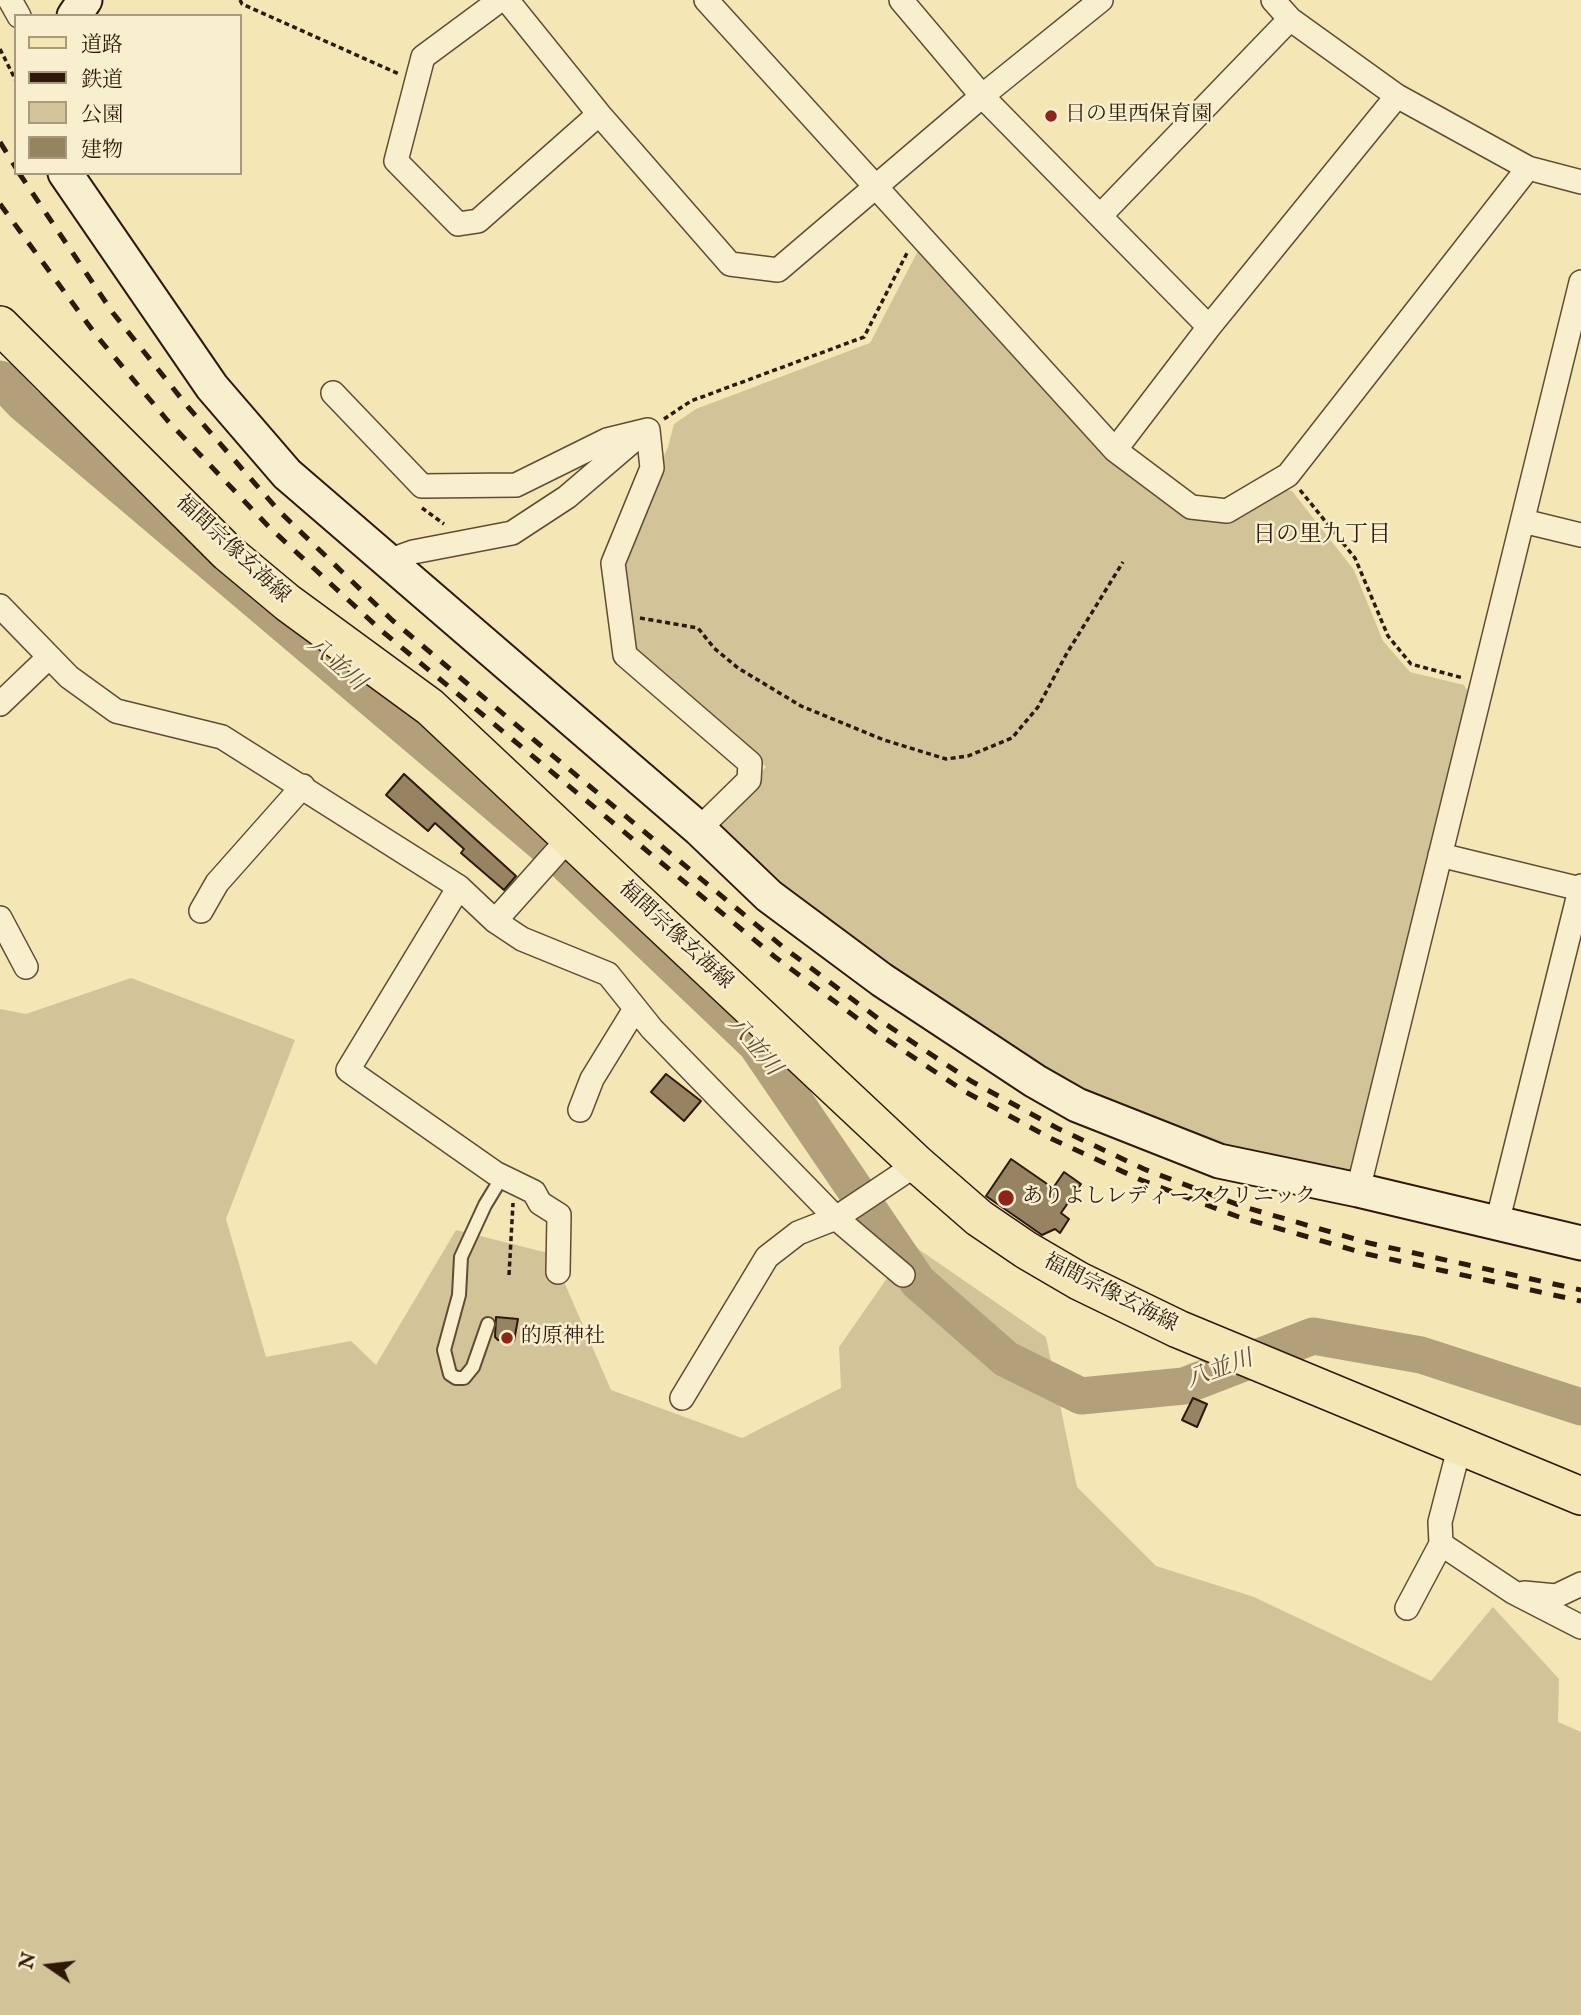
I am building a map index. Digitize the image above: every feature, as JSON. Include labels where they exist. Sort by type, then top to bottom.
[{"type":"main road","name":"福間宗像玄海線","points":[[1,330],[228,553],[288,603],[429,707],[564,843],[979,1218],[1079,1281],[1178,1329],[1581,1496]]},
{"type":"street","points":[[500,0],[423,57],[396,161],[458,224],[478,222],[599,114]]},
{"type":"street","points":[[507,0],[599,114],[730,264],[778,270],[982,96],[1101,0]]},
{"type":"street","points":[[706,0],[1115,450],[1191,508],[1227,510],[1288,475],[1528,168]]},
{"type":"street","points":[[901,0],[982,96],[1209,327]]},
{"type":"street","points":[[1273,0],[1290,19],[1397,96],[1528,168],[1581,182]]},
{"type":"street","points":[[1101,215],[1290,19]]},
{"type":"street","points":[[1115,450],[1209,327],[1397,96]]},
{"type":"street","points":[[66,175],[212,387],[287,474],[699,829],[769,896],[882,980],[1035,1081],[1077,1105],[1219,1161],[1358,1190],[1581,1243]]},
{"type":"street","points":[[1358,1190],[1581,282]]},
{"type":"street","points":[[333,393],[422,486],[516,485],[607,440],[648,430]]},
{"type":"street","points":[[388,561],[413,552],[512,533],[567,497],[617,451],[648,430]]},
{"type":"street","points":[[648,430],[652,468],[613,563],[625,655],[750,763],[749,780],[699,829]]},
{"type":"street","points":[[1523,521],[1581,536]]},
{"type":"street","points":[[0,606],[48,658],[116,711],[222,737],[459,887],[495,921],[522,939],[608,974],[635,1009],[836,1218],[903,1275]]},
{"type":"street","points":[[0,704],[48,658]]},
{"type":"street","points":[[201,911],[218,883],[303,786]]},
{"type":"street","points":[[495,921],[564,843]]},
{"type":"street","points":[[1440,855],[1581,888],[1497,1223]]},
{"type":"street","points":[[459,887],[348,1070],[508,1179],[534,1192],[540,1203],[559,1215],[558,1272]]},
{"type":"street","points":[[0,918],[26,967]]},
{"type":"street","points":[[580,1110],[592,1079],[635,1009]]},
{"type":"street","points":[[682,1398],[767,1257],[798,1233],[836,1218],[917,1164]]},
{"type":"street","points":[[1407,1608],[1441,1544],[1440,1521],[1460,1445]]},
{"type":"street","points":[[1441,1544],[1513,1592],[1581,1627]]},
{"type":"street","points":[[1513,1592],[1556,1596],[1581,1584]]},
{"type":"lane","points":[[488,1324],[474,1367],[464,1378],[456,1378],[450,1374],[443,1350],[459,1295],[461,1257],[485,1205],[508,1179]]},
{"type":"path","points":[[240,0],[242,4],[416,82]]},
{"type":"path","points":[[0,49],[14,77]]},
{"type":"path","points":[[648,430],[691,401],[864,337],[919,232]]},
{"type":"path","points":[[1288,475],[1354,558],[1388,636],[1411,664],[1482,683]]},
{"type":"path","points":[[421,508],[453,531],[459,543]]},
{"type":"path","points":[[620,616],[663,619],[698,628],[714,649],[738,668],[801,706],[884,740],[946,760],[968,756],[1012,738],[1038,707],[1067,653],[1124,562]]},
{"type":"path","points":[[508,1179],[509,1275]]},
{"type":"green space","points":[[920,247],[1185,513],[1284,489],[1292,491],[1354,570],[1383,641],[1410,672],[1464,685],[1469,693],[1354,1170],[1345,1178],[1206,1147],[1073,1090],[880,965],[716,831],[720,817],[766,767],[631,650],[621,551],[668,447],[674,424],[696,409],[870,343]]},
{"type":"green space","points":[[131,978],[295,1040],[226,1219],[266,1357],[351,1341],[376,1365],[456,1230],[552,1254],[611,1390],[742,1438],[841,1388],[839,1347],[911,1244],[1046,1337],[1077,1487],[1156,1566],[1254,1597],[1431,1681],[1493,1607],[1559,1679],[1558,1722],[1581,1732],[1581,2015],[0,2015],[0,1009],[26,1014]]},
{"type":"building","points":[[404,774],[516,876],[504,890],[461,853],[464,849],[435,823],[428,831],[386,795]]},
{"type":"building","points":[[666,1074],[701,1101],[684,1121],[651,1092]]},
{"type":"building","name":"ありよしレディースクリニック","points":[[1011,1159],[1053,1188],[1064,1172],[1081,1184],[1061,1213],[1069,1219],[1060,1233],[1055,1229],[1042,1235],[986,1196]]},
{"type":"building","name":"的原神社","points":[[496,1317],[518,1319],[514,1341],[498,1340],[495,1337]]},
{"type":"building","points":[[1193,1398],[1207,1404],[1197,1427],[1182,1420]]},
{"type":"waterway","name":"八並川","points":[[0,379],[24,404],[566,863],[756,1044],[918,1282],[1006,1359],[1081,1396],[1184,1386],[1313,1336],[1421,1355],[1581,1407]]},
{"type":"railway","points":[[0,142],[14,165]]},
{"type":"railway","points":[[20,175],[113,313],[188,407],[279,511],[392,620],[783,947],[884,1023],[971,1081],[1057,1128],[1144,1169],[1244,1207],[1369,1243],[1581,1290]]},
{"type":"railway","points":[[0,204],[96,335],[167,420],[269,527],[383,632],[775,957],[877,1033],[964,1091],[1050,1138],[1141,1180],[1239,1217],[1367,1254],[1581,1301]]},
{"type":"place","name":"日の里西保育園","points":[[1051,116]]},
{"type":"place","name":"ありよしレディースクリニック","points":[[1006,1198]]},
{"type":"place","name":"的原神社","points":[[507,1338]]},
{"type":"district","name":"日の里九丁目","points":[[1322,536]]}]
